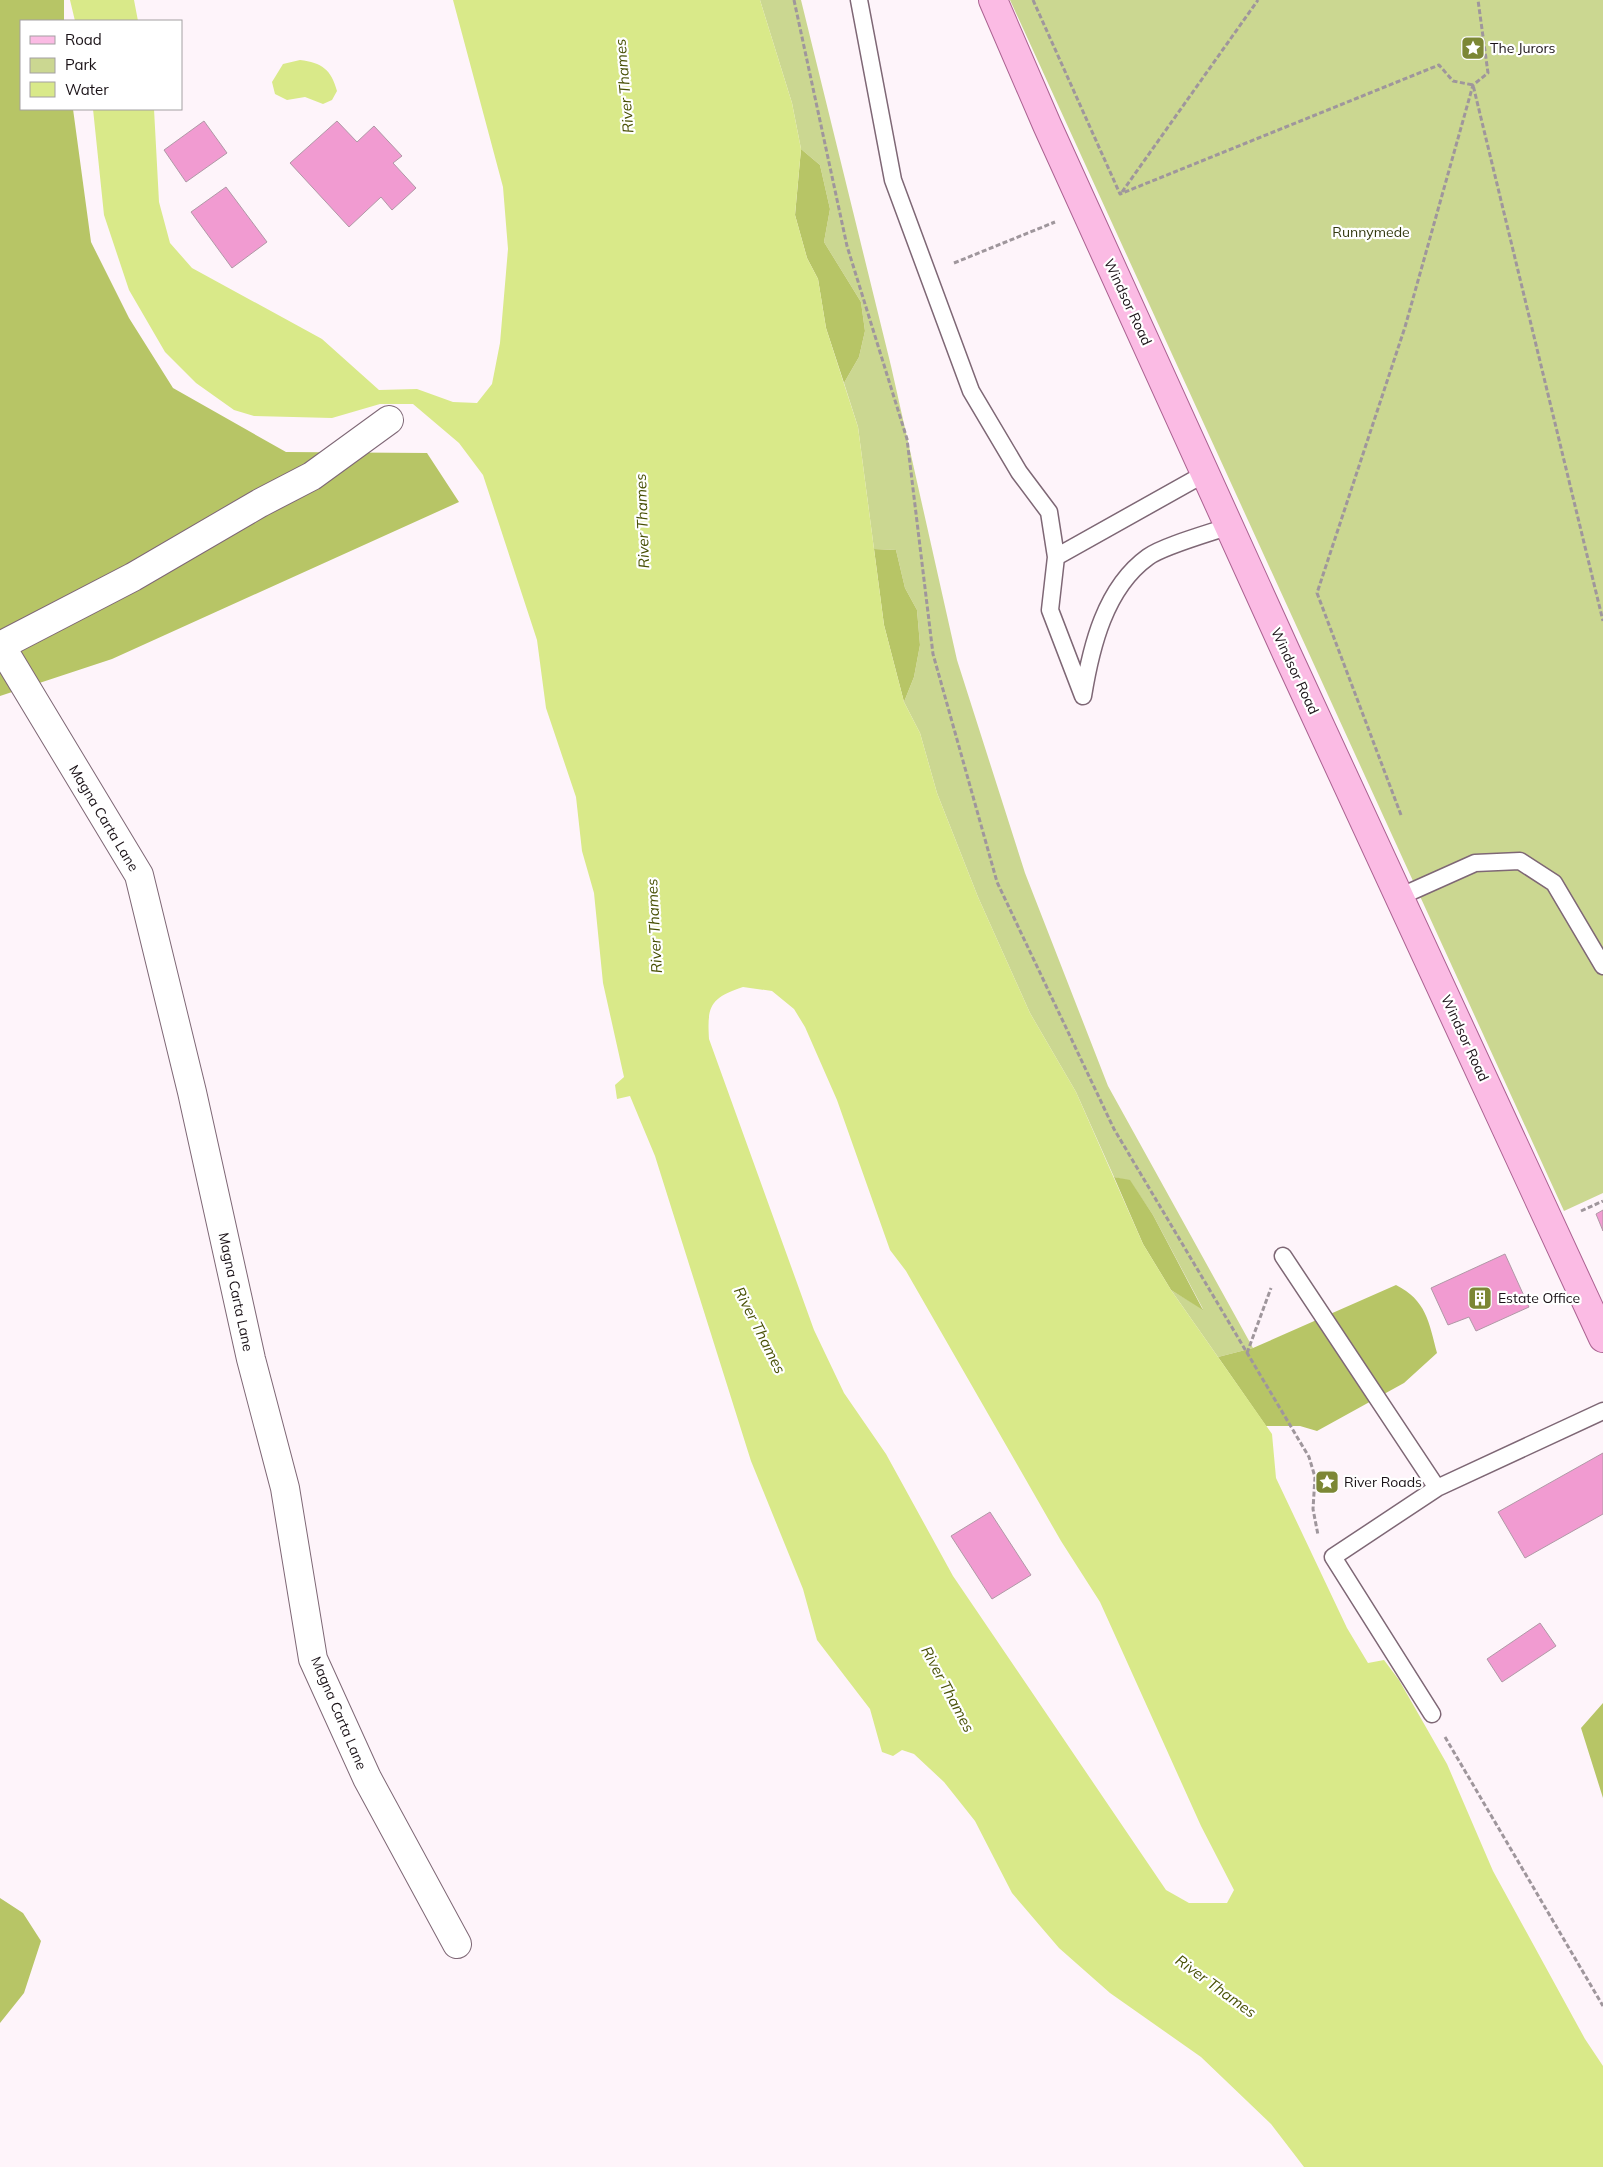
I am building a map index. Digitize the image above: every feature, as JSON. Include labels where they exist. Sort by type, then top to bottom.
[{"type":"main road","name":"Windsor Road","points":[[993,0],[1085,209],[1399,897],[1603,1338]]},
{"type":"street","name":"Magna Carta Lane","points":[[389,420],[312,476],[260,503],[133,577],[0,646],[139,875],[192,1092],[251,1359],[285,1488],[313,1659],[367,1778],[457,1944]]},
{"type":"lane","points":[[859,0],[893,180],[971,391],[1019,472],[1049,512],[1056,557],[1050,610],[1083,696],[1088,666],[1099,627],[1124,579],[1148,556],[1230,526]]},
{"type":"lane","points":[[1056,557],[1206,473]]},
{"type":"lane","points":[[1399,897],[1474,863],[1520,861],[1554,882],[1603,966]]},
{"type":"lane","points":[[1283,1256],[1437,1488]]},
{"type":"lane","points":[[1432,1714],[1333,1557],[1437,1488],[1603,1411]]},
{"type":"path","points":[[794,0],[847,246],[907,439],[933,654],[996,882],[1114,1128],[1246,1353],[1309,1456],[1315,1477],[1313,1509],[1316,1532],[1333,1557]]},
{"type":"path","points":[[1033,0],[1120,194]]},
{"type":"path","points":[[1120,194],[1258,0]]},
{"type":"path","points":[[1403,821],[1317,593],[1405,327],[1473,85],[1488,73],[1478,0]]},
{"type":"path","points":[[928,273],[1439,65],[1454,81],[1473,85]]},
{"type":"path","points":[[1473,85],[1603,621]]},
{"type":"path","points":[[1246,1353],[1283,1256]]},
{"type":"path","points":[[1432,1714],[1603,2006]]},
{"type":"green space","points":[[760,0],[801,0],[891,366],[957,660],[1025,873],[1108,1086],[1253,1348],[1218,1357],[1171,1290],[1203,1309],[1153,1215],[1130,1181],[1114,1177],[1076,1092],[1030,1013],[978,897],[937,793],[920,733],[904,702],[914,677],[920,645],[917,610],[905,588],[896,550],[874,549],[858,427],[844,383],[859,357],[865,331],[861,302],[824,242],[830,209],[820,165],[801,149],[792,103]]},
{"type":"green space","name":"Runnymede","points":[[1010,0],[1603,0],[1603,1193],[1564,1211]]},
{"type":"shaded area","points":[[0,0],[64,0],[64,20],[20,20],[20,110],[73,110],[91,242],[129,318],[173,388],[286,452],[427,453],[459,502],[112,659],[0,696]]},
{"type":"shaded area","points":[[801,149],[820,165],[830,209],[824,242],[861,302],[865,331],[859,357],[844,383],[826,328],[818,279],[807,258],[795,215]]},
{"type":"shaded area","points":[[874,549],[896,550],[905,588],[917,610],[920,645],[914,677],[904,702],[884,625]]},
{"type":"shaded area","points":[[1114,1177],[1130,1180],[1153,1215],[1203,1310],[1171,1290],[1143,1244]]},
{"type":"shaded area","points":[[1396,1285],[1414,1298],[1425,1313],[1437,1353],[1404,1383],[1317,1431],[1300,1426],[1266,1426],[1218,1357],[1253,1348]]},
{"type":"shaded area","points":[[1603,1703],[1603,1798],[1581,1728]]},
{"type":"shaded area","points":[[0,1898],[23,1913],[41,1941],[24,1993],[0,2023]]},
{"type":"water","points":[[70,0],[134,0],[138,20],[75,20]]},
{"type":"water","name":"River Thames","points":[[453,0],[760,0],[792,103],[801,149],[795,215],[807,258],[818,279],[826,328],[858,427],[884,625],[904,702],[920,733],[937,793],[978,897],[1030,1013],[1076,1092],[1143,1244],[1171,1290],[1272,1434],[1276,1478],[1347,1628],[1368,1663],[1384,1660],[1399,1680],[1447,1764],[1493,1871],[1585,2039],[1603,2066],[1603,2167],[1304,2167],[1271,2124],[1201,2057],[1110,1993],[1059,1948],[1012,1893],[975,1821],[944,1782],[914,1754],[902,1750],[893,1756],[882,1752],[870,1709],[817,1640],[803,1589],[751,1461],[655,1156],[630,1096],[617,1099],[615,1085],[624,1077],[603,983],[594,893],[582,851],[576,797],[546,708],[537,640],[483,475],[459,443],[413,404],[380,404],[332,418],[254,416],[234,410],[196,383],[165,352],[129,290],[104,215],[93,110],[154,110],[159,202],[170,243],[192,268],[322,339],[379,390],[417,389],[453,402],[477,403],[492,384],[500,343],[508,249],[503,187]],"holes":[[[743,987],[772,991],[794,1009],[805,1027],[837,1100],[890,1250],[906,1271],[1061,1541],[1100,1602],[1201,1826],[1234,1890],[1227,1903],[1189,1903],[1166,1890],[953,1576],[886,1454],[844,1393],[814,1330],[709,1039],[709,1018],[713,1005],[723,995]]]},
{"type":"water","points":[[300,60],[320,65],[332,77],[337,91],[332,100],[323,104],[305,97],[287,100],[275,94],[272,82],[283,64]]},
{"type":"building","points":[[204,121],[227,153],[186,182],[164,150]]},
{"type":"building","points":[[337,121],[357,142],[374,126],[402,156],[393,163],[416,188],[392,210],[381,197],[349,227],[290,163]]},
{"type":"building","points":[[226,187],[267,242],[232,268],[191,212]]},
{"type":"building","points":[[1603,1210],[1603,1231],[1596,1214]]},
{"type":"building","name":"Estate Office","points":[[1505,1254],[1529,1307],[1476,1331],[1469,1317],[1448,1325],[1431,1288]]},
{"type":"building","points":[[1603,1453],[1603,1514],[1525,1558],[1498,1512]]},
{"type":"building","points":[[990,1512],[1031,1575],[992,1599],[951,1536]]},
{"type":"building","points":[[1540,1623],[1556,1646],[1502,1682],[1487,1659]]},
{"type":"place","name":"The Jurors","points":[[1473,48]]},
{"type":"place","name":"Estate Office","points":[[1480,1298]]},
{"type":"place","name":"River Roads","points":[[1327,1482]]}]
